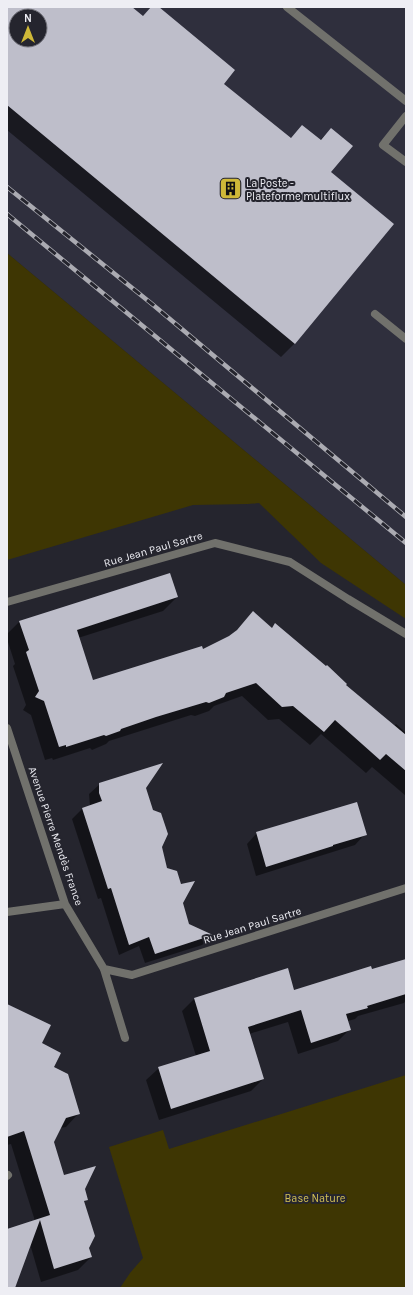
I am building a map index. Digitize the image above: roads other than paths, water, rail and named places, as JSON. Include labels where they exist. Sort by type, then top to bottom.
[{"type":"street","points":[[287,7],[406,101]]},
{"type":"street","points":[[406,116],[383,145],[406,162]]},
{"type":"street","points":[[375,314],[406,339]]},
{"type":"street","name":"Rue Jean Paul Sartre","points":[[7,602],[215,543],[290,562],[406,634]]},
{"type":"street","name":"Avenue Pierre Mendès France","points":[[7,728],[65,904],[104,969],[125,1038]]},
{"type":"street","name":"Rue Jean Paul Sartre","points":[[104,969],[132,975],[406,888]]},
{"type":"street","points":[[7,912],[65,904]]},
{"type":"railway","points":[[7,187],[152,304],[406,517]]},
{"type":"railway","points":[[7,214],[406,543]]},
{"type":"place","name":"La Poste - Plateforme multiflux","points":[[230,189]]},
{"type":"park label","name":"Base Nature","points":[[315,1198]]}]
